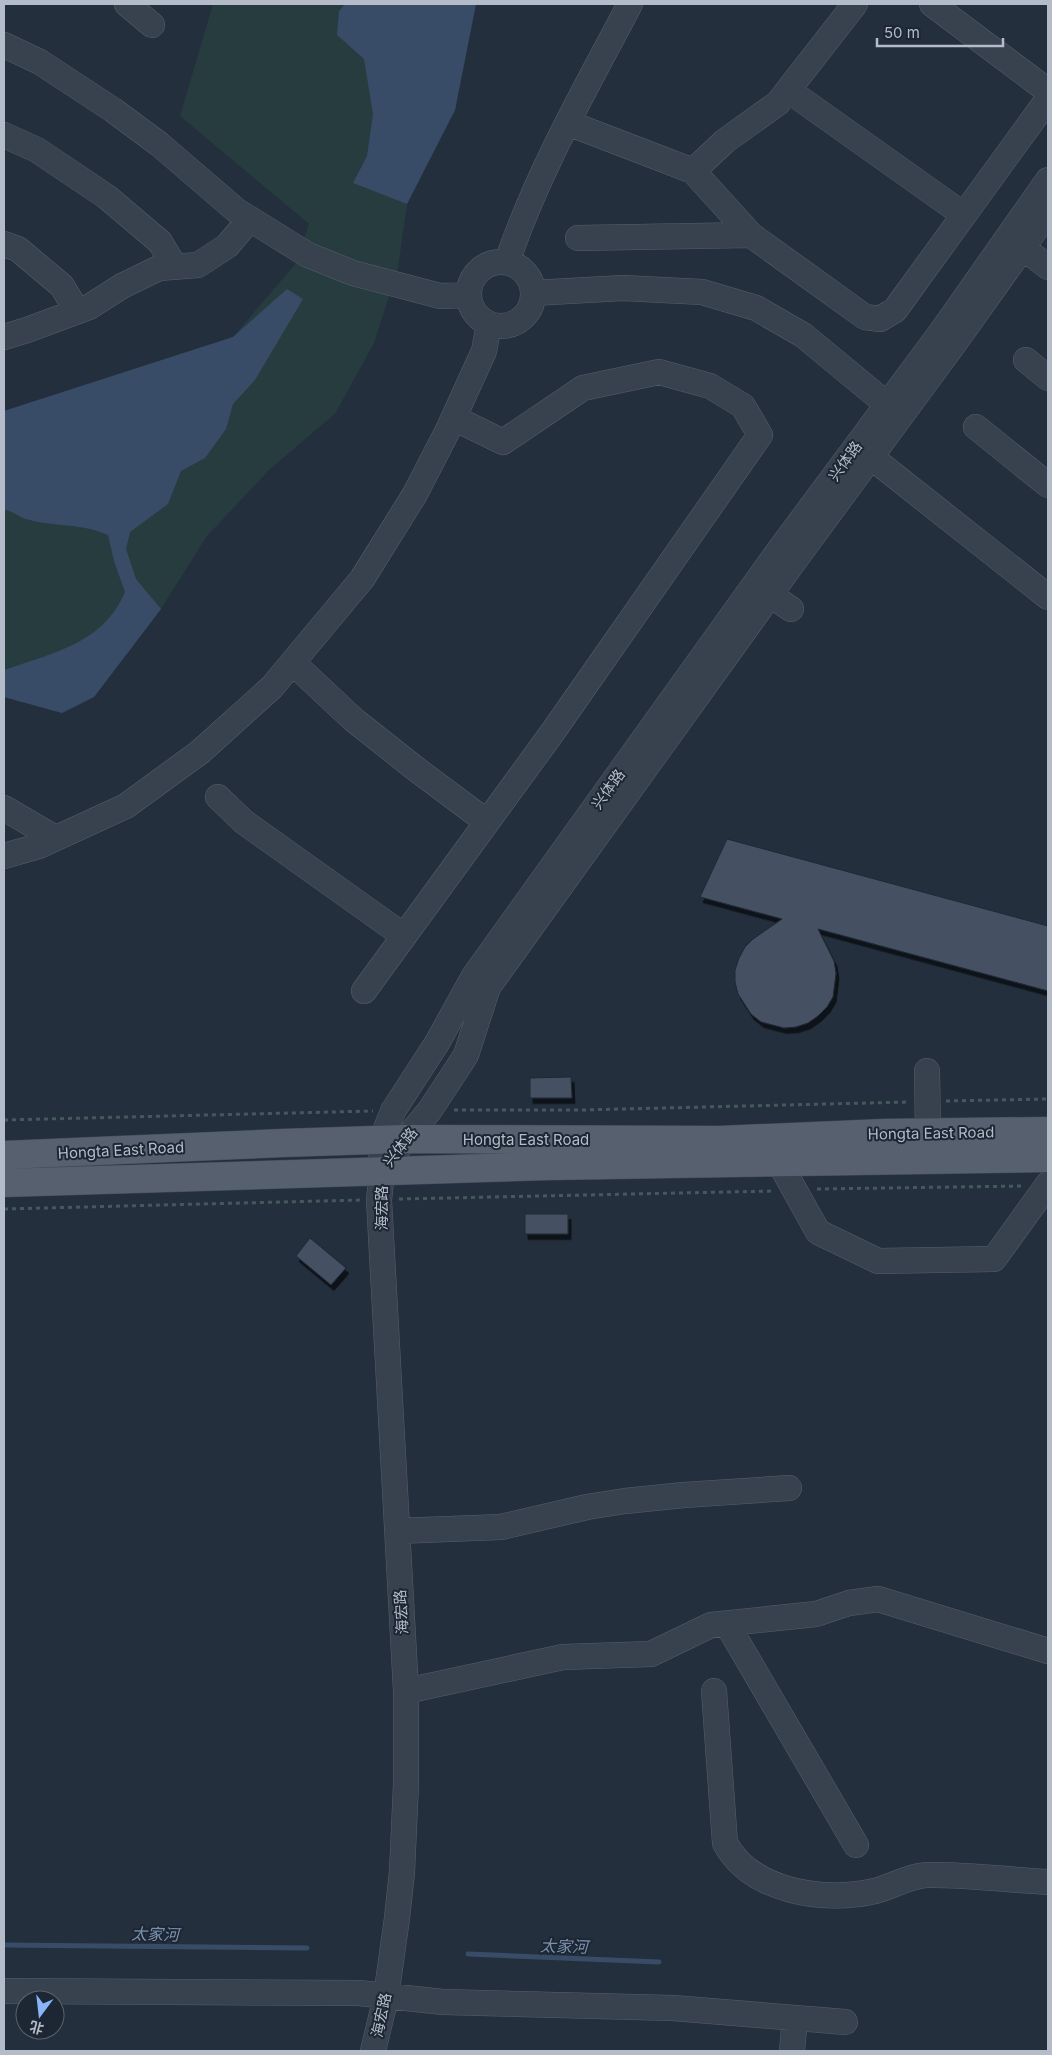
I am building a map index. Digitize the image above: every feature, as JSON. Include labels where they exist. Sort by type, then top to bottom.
[{"type":"main road","name":"Hongta East Road","points":[[4,1155],[273,1143],[393,1140],[720,1140],[928,1132],[1048,1131]]},
{"type":"main road","name":"Hongta East Road","points":[[4,1183],[549,1166],[1048,1158]]},
{"type":"street","points":[[127,4],[152,25]]},
{"type":"street","points":[[507,262],[554,148],[630,4]]},
{"type":"street","points":[[693,171],[725,141],[778,103],[855,4]]},
{"type":"street","points":[[932,4],[1048,91]]},
{"type":"street","points":[[4,45],[40,62],[113,110],[159,144],[237,211],[308,255],[353,273],[440,296],[468,295]]},
{"type":"street","points":[[788,90],[964,215]]},
{"type":"street","points":[[568,123],[693,171],[750,235],[865,317],[880,319],[894,310],[1048,99]]},
{"type":"street","points":[[4,135],[37,150],[107,196],[160,242],[175,267]]},
{"type":"street","name":"兴体路","points":[[382,1171],[393,1140],[393,1111],[436,1043],[474,976],[894,410],[1035,229],[1048,180]]},
{"type":"street","points":[[4,337],[89,307],[122,286],[159,268],[198,265],[227,246],[250,220]]},
{"type":"street","points":[[1035,229],[1048,267]]},
{"type":"street","points":[[578,238],[750,235]]},
{"type":"street","points":[[4,244],[18,249],[62,286],[77,311]]},
{"type":"street","points":[[499,261],[518,266],[525,272],[531,282],[533,293],[531,307],[520,320],[501,326],[489,324],[474,313],[468,295],[470,282],[476,272],[488,264],[499,261]]},
{"type":"street","points":[[533,293],[623,288],[702,292],[756,308],[803,335],[894,410]]},
{"type":"street","points":[[4,856],[38,846],[126,806],[200,752],[272,687],[362,579],[415,494],[454,418],[484,351],[489,324]]},
{"type":"street","points":[[1026,360],[1048,378]]},
{"type":"street","points":[[364,991],[552,733],[760,435],[744,406],[710,386],[659,372],[583,388],[503,442],[454,418]]},
{"type":"street","name":"兴体路","points":[[393,1140],[430,1110],[466,1055],[488,987],[763,589],[871,457],[894,410]]},
{"type":"street","points":[[976,428],[1048,486]]},
{"type":"street","points":[[871,457],[1048,598]]},
{"type":"street","points":[[763,589],[791,609]]},
{"type":"street","points":[[293,663],[354,720],[487,822]]},
{"type":"street","points":[[218,797],[244,822],[404,936]]},
{"type":"street","points":[[4,808],[54,838]]},
{"type":"street","points":[[927,1071],[928,1132]]},
{"type":"street","points":[[780,1162],[793,1190],[818,1232],[878,1261],[994,1259],[1048,1185]]},
{"type":"street","name":"海宏路","points":[[373,2051],[386,1996],[402,1872],[406,1784],[406,1691],[379,1200],[382,1171]]},
{"type":"street","points":[[397,1531],[500,1526],[587,1507],[625,1501],[788,1488]]},
{"type":"street","points":[[406,1691],[563,1657],[651,1654],[711,1625],[816,1614],[849,1602],[878,1599],[1048,1652]]},
{"type":"street","points":[[727,1624],[856,1845]]},
{"type":"street","points":[[714,1691],[725,1843],[731,1854],[750,1871],[784,1888],[810,1894],[835,1896],[874,1891],[924,1875],[1048,1882]]},
{"type":"street","points":[[4,1990],[359,1993],[443,2002],[673,2008],[845,2022]]},
{"type":"street","points":[[792,2051],[795,2018]]},
{"type":"path","points":[[430,1110],[582,1110],[1048,1099]]},
{"type":"path","points":[[4,1120],[393,1111]]},
{"type":"path","points":[[4,1209],[1048,1185]]},
{"type":"green space","points":[[213,4],[476,4],[455,110],[407,204],[398,268],[374,343],[335,414],[271,468],[207,536],[161,609],[94,697],[62,713],[4,697],[4,411],[233,337],[296,263],[309,224],[180,116]]},
{"type":"water","points":[[345,4],[476,4],[455,110],[407,204],[353,183],[367,156],[373,114],[364,59],[337,35],[339,11]]},
{"type":"water","points":[[287,289],[303,299],[255,380],[233,404],[226,429],[205,458],[181,471],[168,504],[130,532],[126,549],[136,579],[161,609],[94,697],[62,713],[4,697],[4,670],[58,652],[90,635],[104,624],[115,610],[125,592],[114,561],[108,535],[88,529],[23,518],[4,510],[4,411],[233,337]]},
{"type":"building","points":[[727,839],[1048,926],[1048,991],[818,929],[834,961],[836,973],[833,997],[827,1007],[808,1023],[796,1027],[784,1028],[761,1022],[751,1014],[738,994],[735,970],[745,947],[753,939],[782,919],[700,897]]},
{"type":"building","points":[[571,1077],[572,1098],[530,1098],[530,1078]]},
{"type":"building","points":[[525,1214],[568,1214],[568,1234],[525,1234]]},
{"type":"building","points":[[310,1238],[346,1268],[331,1285],[296,1256]]},
{"type":"waterway","name":"太家河","points":[[4,1945],[307,1948]]},
{"type":"waterway","name":"太家河","points":[[468,1954],[659,1962]]}]
